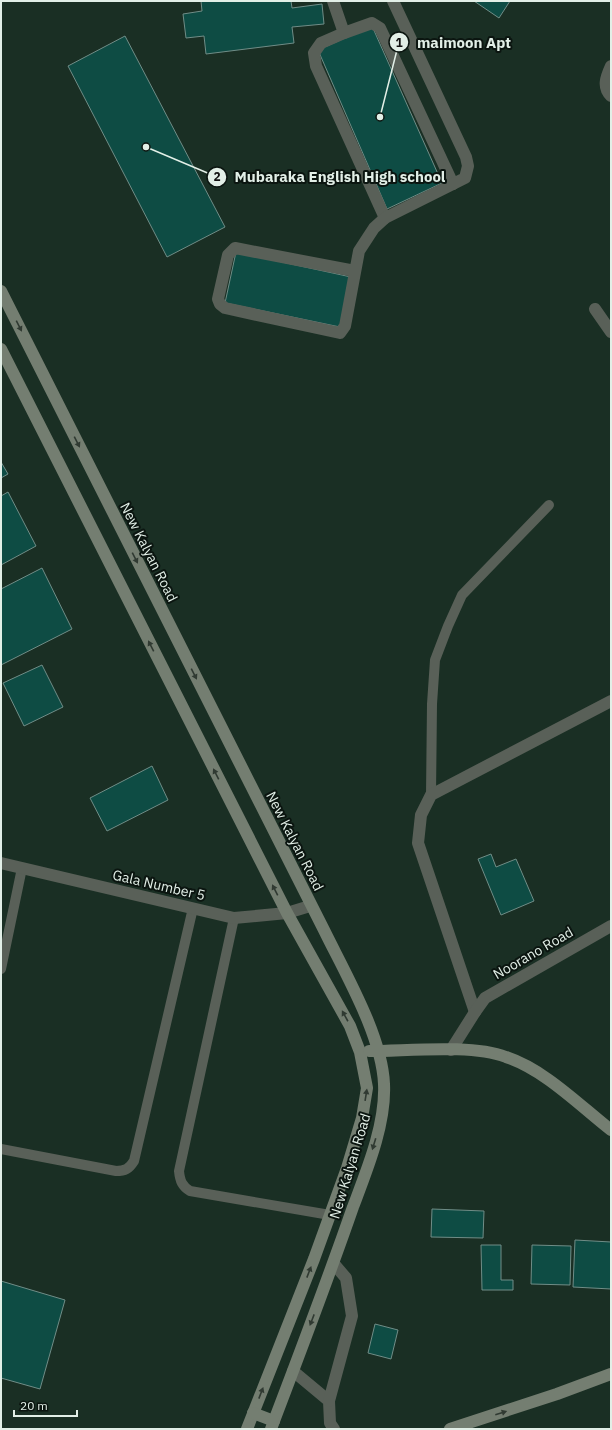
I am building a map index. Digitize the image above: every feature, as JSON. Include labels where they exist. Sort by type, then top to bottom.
[{"type":"street","points":[[333,1],[344,33]]},
{"type":"street","points":[[354,271],[235,248],[228,255],[218,299],[220,304],[225,308],[340,333],[345,326],[354,271],[359,251],[374,228],[385,218],[465,178],[468,166],[466,157],[393,1]]},
{"type":"street","points":[[385,218],[313,59],[314,53],[320,44],[344,33],[372,23],[380,28],[453,184]]},
{"type":"street","points":[[611,66],[605,79],[605,85],[611,96]]},
{"type":"street","name":"New Kalyan Road","points":[[1,291],[368,1022],[378,1051],[384,1084],[382,1117],[365,1174],[334,1264],[272,1425]]},
{"type":"street","points":[[595,308],[611,332]]},
{"type":"street","name":"New Kalyan Road","points":[[1,349],[287,913],[350,1026],[360,1052],[367,1088],[362,1118],[330,1215],[247,1429]]},
{"type":"street","points":[[474,1012],[418,843],[421,815],[431,795],[611,701]]},
{"type":"street","name":"Gala Number 5","points":[[1,863],[234,918],[287,913],[310,906]]},
{"type":"street","name":"Noorano Road","points":[[451,1050],[474,1012],[485,998],[611,926]]},
{"type":"street","points":[[360,1052],[475,1050],[506,1057],[543,1076],[611,1130]]},
{"type":"street","points":[[334,1264],[346,1278],[352,1316],[329,1401],[330,1423],[334,1429]]},
{"type":"street","points":[[293,1371],[329,1401]]},
{"type":"street","points":[[450,1429],[480,1424],[611,1374]]},
{"type":"street","points":[[253,1413],[272,1425]]},
{"type":"lane","points":[[431,795],[432,704],[435,660],[448,626],[462,595],[549,505]]},
{"type":"lane","points":[[1,969],[22,868]]},
{"type":"lane","points":[[1,1149],[116,1171],[124,1171],[130,1167],[134,1161],[193,908]]},
{"type":"lane","points":[[234,918],[179,1171],[180,1181],[184,1188],[190,1191],[330,1215]]},
{"type":"building","points":[[201,1],[291,1],[292,8],[322,4],[324,24],[292,27],[294,43],[206,54],[204,36],[186,38],[183,14],[202,11]]},
{"type":"building","points":[[474,1],[510,1],[499,18]]},
{"type":"building","points":[[372,26],[442,183],[387,209],[318,50]]},
{"type":"building","points":[[125,36],[225,227],[167,257],[68,66]]},
{"type":"building","points":[[236,252],[351,277],[340,327],[225,303]]},
{"type":"building","points":[[1,462],[8,474],[1,478]]},
{"type":"building","points":[[8,492],[36,546],[1,565],[1,496]]},
{"type":"building","points":[[42,568],[72,629],[1,665],[1,589]]},
{"type":"building","points":[[42,665],[63,707],[24,726],[3,683]]},
{"type":"building","points":[[152,766],[168,800],[107,831],[90,798]]},
{"type":"building","points":[[491,854],[496,867],[516,859],[534,901],[501,915],[478,859]]},
{"type":"building","points":[[432,1209],[484,1211],[483,1238],[431,1237]]},
{"type":"building","points":[[575,1240],[611,1242],[611,1289],[573,1287]]},
{"type":"building","points":[[481,1245],[501,1245],[501,1280],[513,1280],[513,1290],[482,1290]]},
{"type":"building","points":[[532,1245],[571,1246],[570,1285],[531,1284]]},
{"type":"building","points":[[1,1281],[65,1300],[40,1389],[1,1378]]},
{"type":"building","points":[[375,1324],[398,1330],[391,1359],[368,1353]]},
{"type":"place","name":"maimoon Apt","points":[[380,117]]},
{"type":"place","name":"Mubaraka English High school","points":[[146,147]]}]
